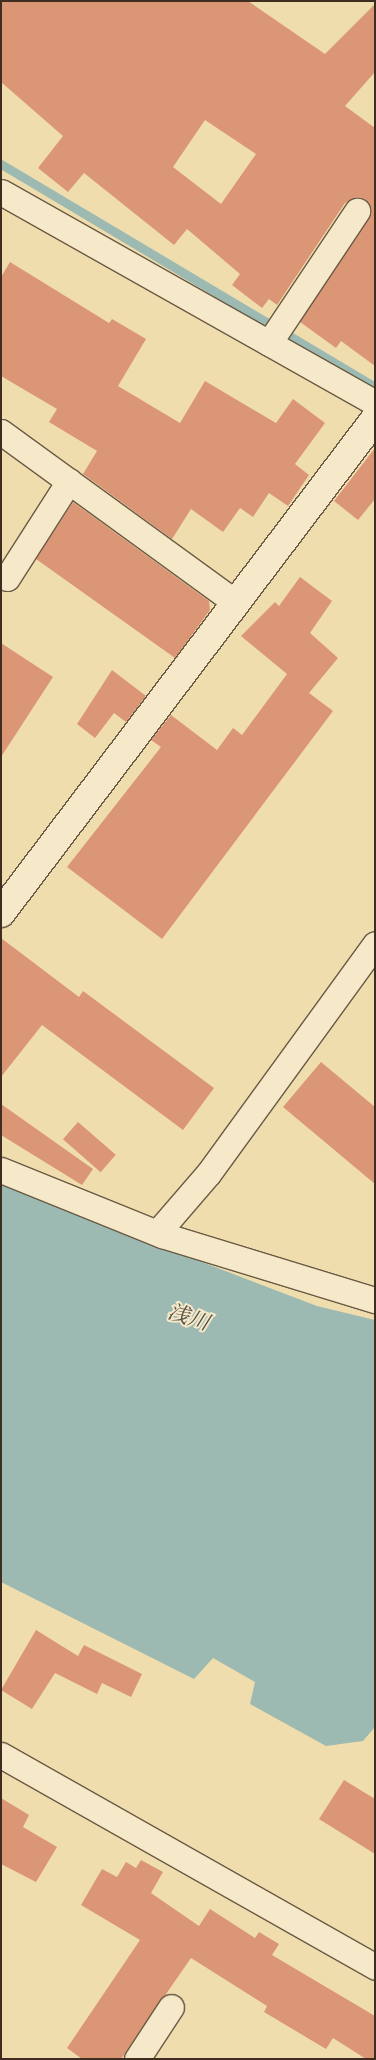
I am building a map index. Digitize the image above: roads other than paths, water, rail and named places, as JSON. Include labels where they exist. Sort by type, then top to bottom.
[{"type":"street","points":[[1,192],[375,403]]},
{"type":"street","points":[[270,343],[357,211]]},
{"type":"street","points":[[1,913],[375,419]]},
{"type":"street","points":[[1,432],[236,602]]},
{"type":"street","points":[[7,578],[69,481]]},
{"type":"street","points":[[157,1233],[208,1174],[375,944]]},
{"type":"street","points":[[1,1170],[157,1233],[375,1300]]},
{"type":"street","points":[[1,1755],[375,1967]]},
{"type":"street","points":[[137,2059],[171,2007]]},
{"type":"water","name":"浅川","points":[[1,1185],[317,1306],[375,1320],[375,1727],[363,1741],[326,1746],[250,1704],[255,1682],[213,1658],[194,1679],[1,1582]]},
{"type":"waterway","points":[[1,164],[375,387]]}]
